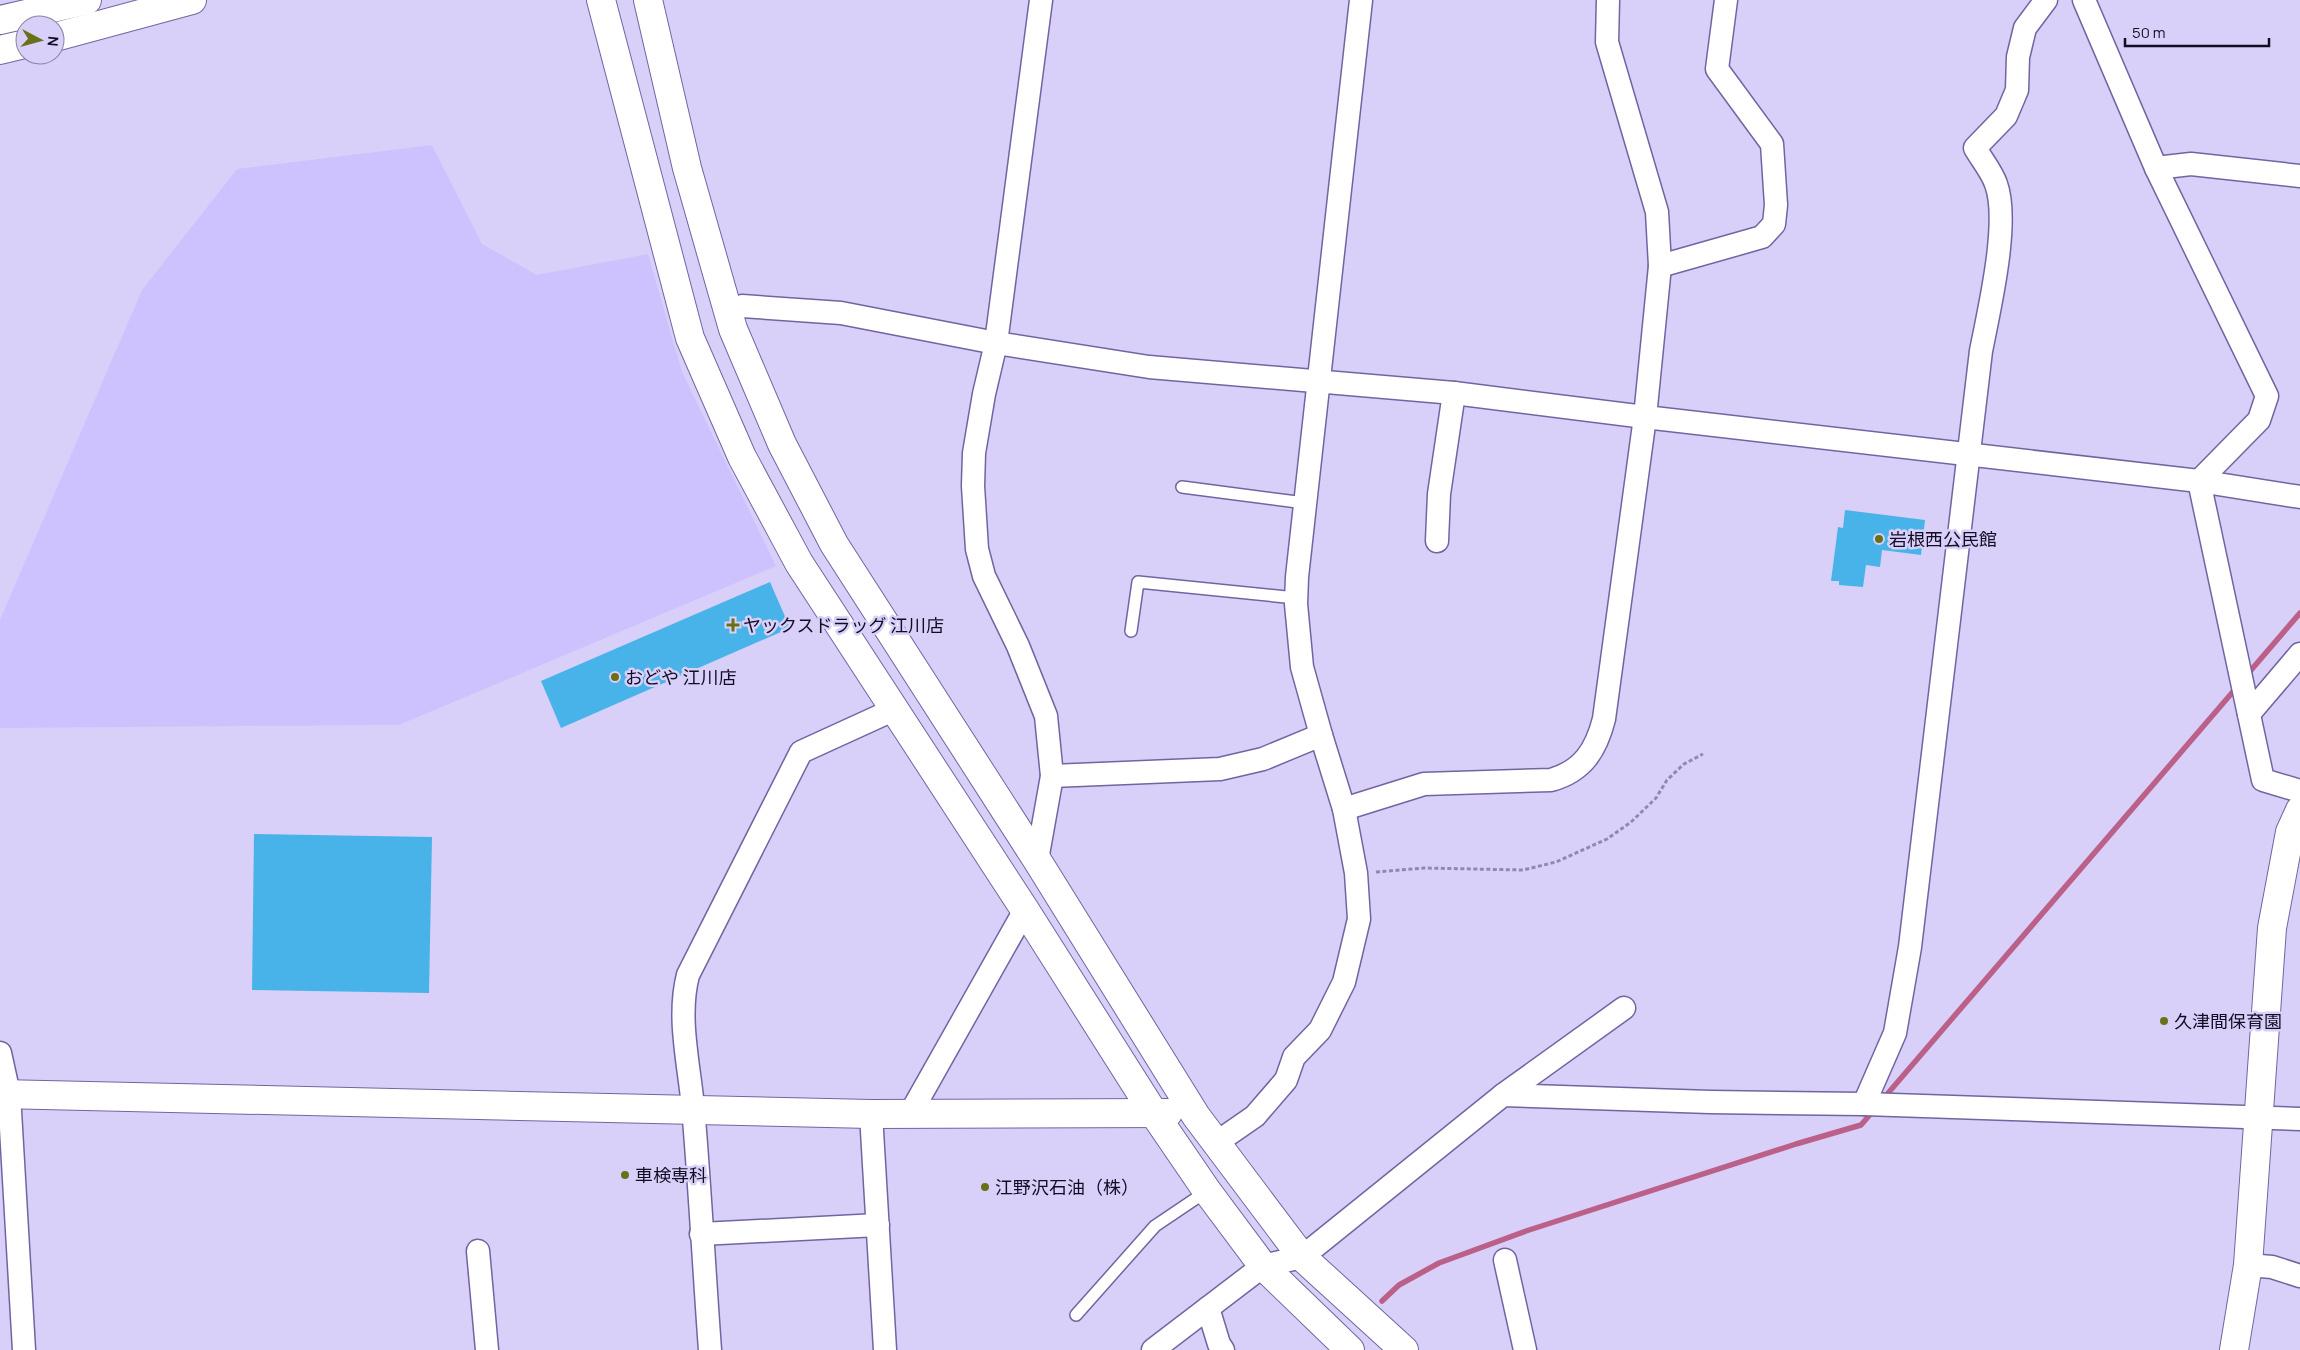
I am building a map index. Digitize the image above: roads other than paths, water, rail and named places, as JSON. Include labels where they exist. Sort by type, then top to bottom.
[{"type":"street","points":[[0,20],[84,0],[89,29]]},
{"type":"street","points":[[65,35],[192,0]]},
{"type":"street","points":[[601,0],[690,338],[742,457],[799,563],[1025,910],[1153,1112],[1207,1191],[1263,1266],[1350,1350]]},
{"type":"street","points":[[648,0],[687,168],[733,329],[782,444],[834,544],[1037,860],[1196,1116],[1302,1257],[1404,1350]]},
{"type":"street","points":[[1037,860],[1052,776],[1046,716],[1018,646],[984,576],[977,549],[973,486],[974,453],[984,394],[996,342],[1041,0]]},
{"type":"street","points":[[1216,1143],[1255,1116],[1286,1080],[1294,1057],[1320,1030],[1344,982],[1358,919],[1356,873],[1344,808],[1302,667],[1296,598],[1361,0]]},
{"type":"street","points":[[1344,808],[1424,784],[1552,780],[1564,776],[1590,755],[1599,740],[1604,719],[1645,417],[1660,266],[1657,212],[1607,42],[1608,0]]},
{"type":"street","points":[[1660,266],[1762,237],[1774,224],[1776,205],[1772,144],[1717,69],[1726,0]]},
{"type":"street","points":[[1864,1104],[1895,1033],[1910,946],[1981,351],[1996,273],[2001,206],[1996,184],[1975,148],[2006,116],[2017,90],[2018,57],[2025,28],[2046,0]]},
{"type":"street","points":[[2084,0],[2156,168],[2267,396],[2259,420],[2200,481]]},
{"type":"street","points":[[0,50],[15,46]]},
{"type":"street","points":[[2156,168],[2191,164],[2300,176]]},
{"type":"street","points":[[728,311],[742,306],[841,313],[996,342],[1149,366],[1454,393],[1969,456],[2200,481],[2300,497]]},
{"type":"street","points":[[1437,541],[1439,494],[1454,393]]},
{"type":"street","points":[[2200,481],[2263,780],[2300,791]]},
{"type":"street","points":[[2249,714],[2300,654]]},
{"type":"street","points":[[710,1350],[693,1108],[683,1013],[686,982],[779,792],[801,752],[893,710]]},
{"type":"street","points":[[1052,776],[1220,769],[1263,759],[1321,736]]},
{"type":"street","points":[[2234,1350],[2248,1265],[2272,928],[2290,832],[2300,810]]},
{"type":"street","points":[[910,1114],[1025,910]]},
{"type":"street","points":[[1153,1350],[1263,1266],[1302,1257],[1503,1095],[1624,1008]]},
{"type":"street","points":[[0,1053],[5,1094],[24,1350]]},
{"type":"street","points":[[5,1094],[693,1108],[871,1114],[1153,1112],[1196,1116]]},
{"type":"street","points":[[1503,1095],[1710,1102],[1864,1104],[2300,1119]]},
{"type":"street","points":[[871,1114],[885,1350]]},
{"type":"street","points":[[701,1234],[878,1224]]},
{"type":"street","points":[[478,1251],[487,1350]]},
{"type":"street","points":[[1505,1260],[1525,1350]]},
{"type":"street","points":[[2248,1265],[2272,1267],[2300,1276]]},
{"type":"street","points":[[1208,1308],[1219,1344],[1223,1350]]},
{"type":"lane","points":[[1182,487],[1305,503]]},
{"type":"lane","points":[[1131,631],[1138,582],[1296,598]]},
{"type":"lane","points":[[1076,1315],[1155,1226],[1207,1191]]},
{"type":"waterway","points":[[2246,676],[2300,613]]},
{"type":"waterway","points":[[1883,1099],[2237,687]]},
{"type":"waterway","points":[[1382,1301],[1399,1285],[1439,1263],[1526,1231],[1861,1125],[1874,1110]]},
{"type":"place","name":"岩根西公民館","points":[[1879,539]]},
{"type":"place","name":"ヤックスドラッグ 江川店","points":[[733,625]]},
{"type":"place","name":"おどや 江川店","points":[[615,677]]},
{"type":"place","name":"久津間保育園","points":[[2164,1021]]},
{"type":"place","name":"車検専科","points":[[625,1175]]},
{"type":"place","name":"江野沢石油（株）","points":[[985,1187]]}]
